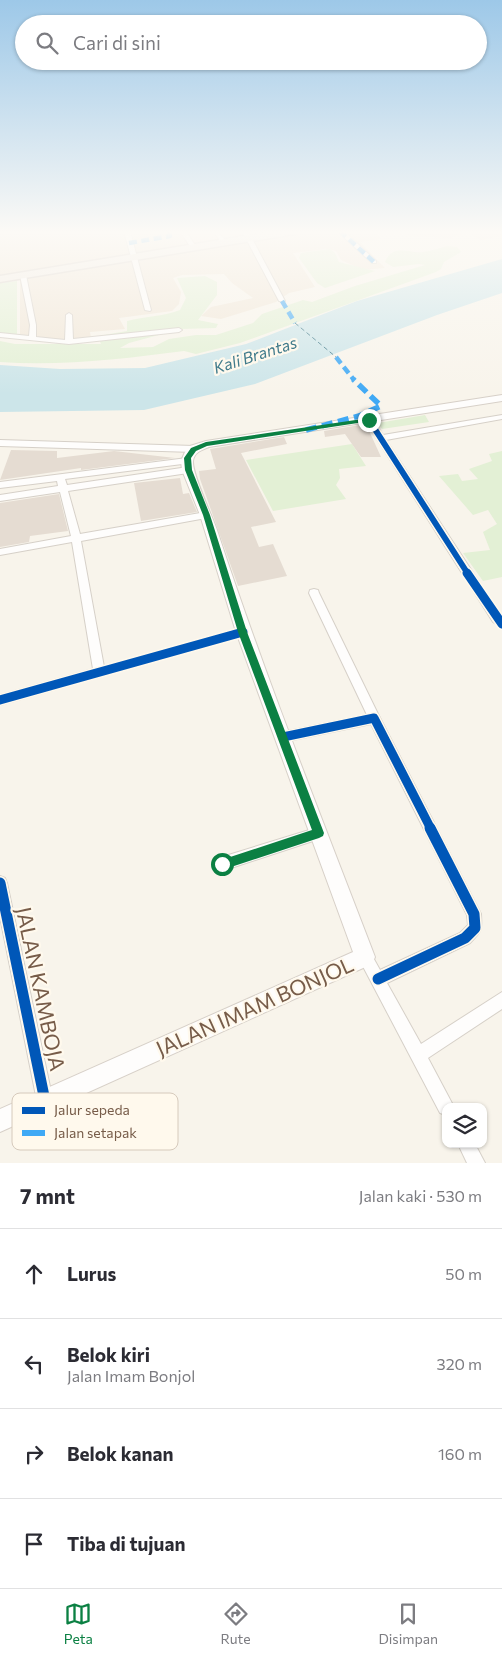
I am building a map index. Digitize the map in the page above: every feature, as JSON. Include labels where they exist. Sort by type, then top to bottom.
[{"type":"main road","points":[[188,465],[194,449],[206,444],[375,430],[502,398]]},
{"type":"main road","name":"JALAN IMAM BONJOL","points":[[65,1093],[365,957],[243,632],[188,465]]},
{"type":"main road","name":"JALAN IMAM BONJOL","points":[[0,1121],[12,1116]]},
{"type":"street","points":[[25,285],[33,325],[32,339]]},
{"type":"street","points":[[141,285],[148,310]]},
{"type":"street","points":[[273,285],[282,302]]},
{"type":"street","points":[[69,315],[69,342]]},
{"type":"street","points":[[0,335],[69,342],[178,330]]},
{"type":"street","points":[[502,417],[375,430],[502,624]]},
{"type":"street","points":[[0,444],[194,449]]},
{"type":"street","points":[[0,498],[61,484],[188,465]]},
{"type":"street","points":[[0,485],[61,484]]},
{"type":"street","points":[[61,484],[76,537],[99,672]]},
{"type":"street","points":[[0,552],[206,515]]},
{"type":"street","points":[[314,593],[475,920],[475,928],[465,938],[378,979]]},
{"type":"street","points":[[0,700],[243,632]]},
{"type":"street","points":[[283,737],[374,718]]},
{"type":"street","points":[[222,864],[319,833]]},
{"type":"street","name":"JALAN KAMBOJA","points":[[0,883],[43,1093]]},
{"type":"street","points":[[365,957],[444,1103]]},
{"type":"street","points":[[418,1055],[502,1000]]},
{"type":"street","points":[[468,1148],[476,1163]]},
{"type":"shaded area","points":[[20,285],[177,285],[181,292],[179,304],[172,311],[119,318],[125,329],[90,332],[91,338],[59,340],[20,335]]},
{"type":"shaded area","points":[[235,285],[314,285],[315,287],[289,293],[276,302],[221,319],[201,316],[211,307],[253,298]]},
{"type":"green space","points":[[0,285],[17,285],[17,335],[0,333]]},
{"type":"green space","points":[[180,285],[217,285],[217,295],[198,320],[218,324],[216,328],[181,329],[129,343],[120,348],[153,347],[169,339],[196,335],[216,335],[253,323],[262,314],[303,300],[312,302],[355,286],[399,285],[240,343],[196,354],[184,351],[69,362],[0,362],[0,341],[15,344],[101,344],[98,336],[127,331],[127,321],[180,310],[186,298]]},
{"type":"green space","points":[[321,285],[333,285],[325,288]]},
{"type":"green space","points":[[425,415],[429,422],[382,429],[378,423]]},
{"type":"green space","points":[[352,444],[366,466],[339,469],[340,478],[336,485],[346,499],[273,511],[246,460]]},
{"type":"green space","points":[[502,451],[502,577],[483,581],[463,553],[490,550],[483,532],[497,524],[488,510],[473,515],[439,476],[458,474],[462,481],[478,479],[469,469],[492,461],[489,454]]},
{"type":"water","name":"Kali Brantas","points":[[411,285],[502,285],[502,293],[437,315],[255,384],[144,410],[0,412],[0,365],[60,369],[145,368],[246,344],[357,301]]},
{"type":"building","points":[[366,424],[381,457],[361,457],[345,434],[325,437],[324,431]]},
{"type":"building","points":[[284,437],[287,444],[241,453],[276,522],[251,527],[259,547],[273,544],[287,576],[238,586],[200,479],[199,471],[216,469],[210,449]]},
{"type":"building","points":[[11,450],[57,451],[57,458],[114,451],[175,458],[81,470],[81,468],[0,480]]},
{"type":"building","points":[[180,478],[183,494],[189,493],[197,512],[141,521],[134,483]]},
{"type":"building","points":[[59,494],[68,531],[30,536],[29,542],[0,547],[0,503]]},
{"type":"ferry route","points":[[295,323],[336,357]]},
{"type":"marked path","points":[[282,301],[295,323]]},
{"type":"marked path","points":[[306,430],[359,416],[381,406],[346,372],[336,357]]},
{"type":"cycle path","points":[[369,420],[502,624]]},
{"type":"cycle path","points":[[0,700],[243,632]]},
{"type":"cycle path","points":[[283,737],[374,718],[474,914],[475,928],[465,938],[378,979]]},
{"type":"cycle path","points":[[0,883],[43,1093]]},
{"type":"route","points":[[222,864],[319,833],[243,632],[206,515],[188,470],[187,461],[194,449],[201,445],[369,420]]}]
